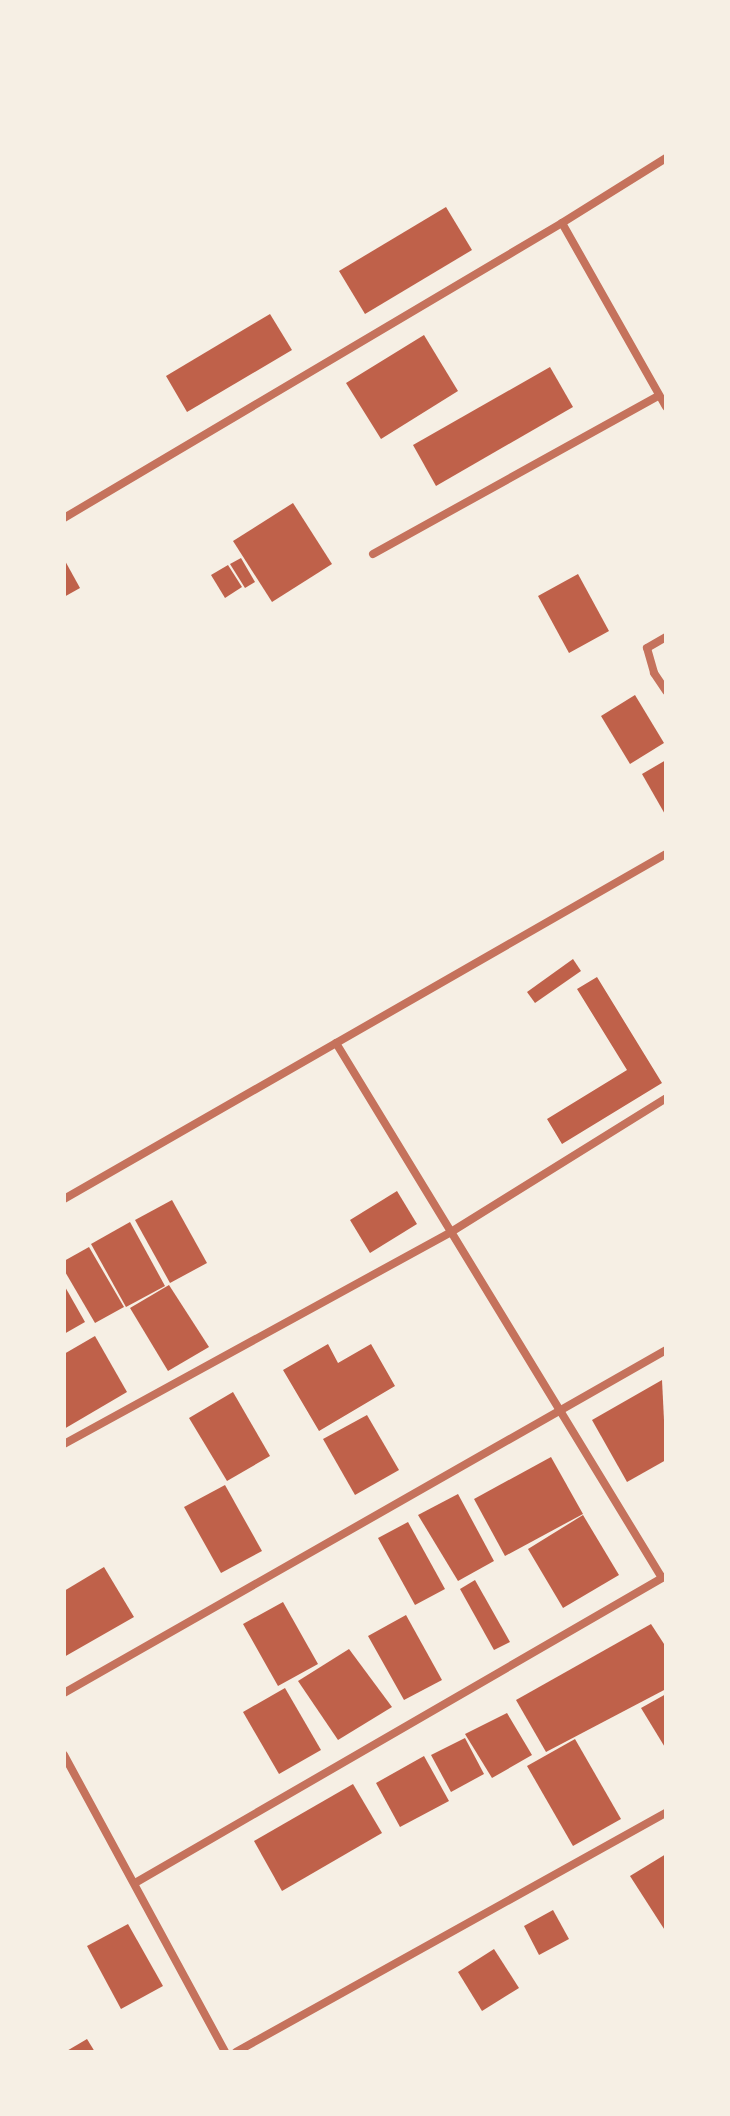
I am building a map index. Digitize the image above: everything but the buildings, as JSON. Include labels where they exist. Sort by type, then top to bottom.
[{"type":"street","points":[[64,518],[562,223],[666,158]]},
{"type":"street","points":[[562,223],[666,407]]},
{"type":"street","points":[[373,554],[658,396]]},
{"type":"street","points":[[666,637],[647,648],[654,673],[666,691]]},
{"type":"street","points":[[64,1199],[666,854]]},
{"type":"street","points":[[135,1883],[664,1577],[558,1410],[336,1043]]},
{"type":"street","points":[[64,1444],[451,1232],[666,1098]]},
{"type":"street","points":[[64,1693],[666,1350]]},
{"type":"street","points":[[64,1755],[225,2052]]},
{"type":"street","points":[[236,2052],[666,1813]]}]
